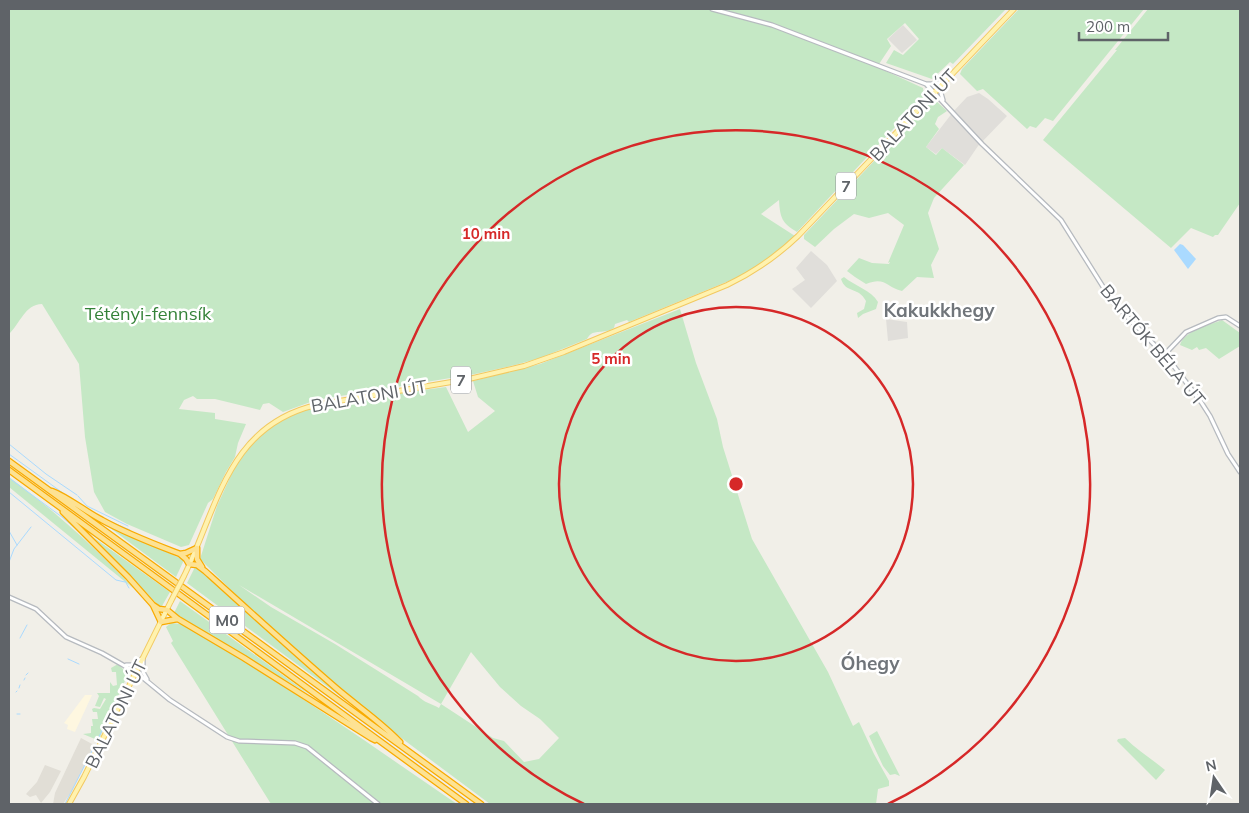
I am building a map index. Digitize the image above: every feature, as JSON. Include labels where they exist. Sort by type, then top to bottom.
[{"type":"highway","name":"M0","points":[[9,461],[481,804]]},
{"type":"highway","name":"M0","points":[[9,470],[466,804]]},
{"type":"highway","points":[[46,488],[60,494],[82,509],[115,527],[180,554],[189,564],[197,565],[360,710],[390,732],[408,751]]},
{"type":"highway","points":[[49,499],[153,604],[167,610],[178,619],[371,738],[380,741]]},
{"type":"highway","points":[[180,554],[197,548],[199,562],[205,571]]},
{"type":"highway","points":[[153,604],[161,622],[178,619]]},
{"type":"main road","name":"BALATONI ÚT","points":[[69,804],[184,576],[197,548],[214,502],[236,459],[253,439],[280,419],[316,405],[492,374],[533,363],[595,340],[748,275],[782,251],[798,236],[1014,9]]},
{"type":"street","points":[[712,9],[755,19],[790,31],[926,84],[937,84],[947,78]]},
{"type":"street","points":[[943,101],[941,93],[947,78]]},
{"type":"street","name":"BARTÓK BÉLA ÚT","points":[[926,84],[982,144],[1062,220],[1112,301],[1179,372],[1206,409],[1228,454],[1240,472]]},
{"type":"street","points":[[1164,355],[1186,332],[1218,318],[1226,317],[1240,326]]},
{"type":"street","points":[[9,597],[36,609],[66,637],[102,653],[136,673],[170,700],[231,739],[289,743],[307,747],[378,804]]},
{"type":"street","points":[[123,665],[130,665],[143,658],[144,672],[148,682]]},
{"type":"shaded area","points":[[903,25],[917,40],[902,53],[888,39]]},
{"type":"shaded area","points":[[979,93],[1007,116],[978,146],[965,165],[942,148],[936,154],[926,147],[967,97]]},
{"type":"shaded area","points":[[811,251],[827,265],[837,281],[811,308],[792,289],[805,280],[796,268]]},
{"type":"shaded area","points":[[886,319],[907,322],[908,338],[888,341]]},
{"type":"shaded area","points":[[85,695],[92,695],[75,732],[67,729],[68,725],[64,723]]},
{"type":"shaded area","points":[[81,738],[94,745],[73,789],[63,804],[53,804],[55,793]]},
{"type":"shaded area","points":[[45,765],[61,771],[50,792],[41,803],[36,795],[30,797],[26,794],[37,782]]},
{"type":"green space","name":"Tétényi-fennsík","points":[[9,9],[1006,9],[953,64],[950,62],[932,79],[886,63],[894,50],[903,55],[919,39],[905,23],[887,39],[891,46],[877,67],[923,88],[924,96],[797,232],[785,223],[780,211],[779,200],[761,214],[795,236],[773,256],[741,276],[629,322],[627,320],[615,324],[614,328],[593,333],[587,339],[540,358],[475,374],[316,400],[283,412],[269,403],[263,404],[260,410],[215,399],[197,399],[193,396],[184,400],[179,409],[215,413],[215,419],[246,424],[238,443],[235,457],[213,499],[208,503],[189,545],[181,547],[127,524],[105,512],[94,492],[85,437],[79,364],[42,304],[31,307],[9,334]]},
{"type":"green space","points":[[1019,9],[1144,9],[1053,121],[1045,118],[1036,128],[1030,126],[1027,129],[983,89],[977,91],[960,74],[962,69]]},
{"type":"green space","points":[[1148,9],[1240,9],[1240,203],[1218,235],[1213,237],[1191,228],[1171,248],[1043,140]]},
{"type":"green space","points":[[935,100],[947,111],[938,117],[935,124],[939,129],[926,147],[936,155],[942,148],[964,165],[934,198],[928,213],[939,249],[931,265],[934,278],[917,277],[902,291],[877,281],[866,284],[847,271],[859,258],[872,263],[889,264],[904,225],[888,213],[869,218],[854,214],[815,247],[804,239],[804,235],[931,101]]},
{"type":"green space","points":[[844,277],[875,298],[878,302],[876,309],[858,318],[857,313],[864,309],[866,301],[859,293],[843,284],[841,279]]},
{"type":"green space","points":[[680,309],[696,363],[717,419],[723,447],[752,539],[828,672],[853,726],[859,722],[889,781],[889,786],[878,789],[876,804],[490,804],[396,734],[335,685],[245,604],[200,559],[217,506],[239,458],[278,422],[309,408],[370,397],[446,387],[468,432],[495,411],[478,397],[473,381],[540,364]],"holes":[[[239,585],[441,704],[439,708],[422,700],[335,644],[271,607]],[[471,652],[500,687],[521,706],[540,719],[559,738],[539,759],[524,762],[504,741],[493,738],[441,704]]]},
{"type":"green space","points":[[1222,320],[1240,333],[1240,346],[1219,359],[1206,348],[1199,350],[1197,347],[1192,350],[1180,345],[1182,340],[1192,332]]},
{"type":"green space","points":[[9,477],[74,530],[134,589],[9,487]]},
{"type":"green space","points":[[102,522],[184,560],[176,577]]},
{"type":"green space","points":[[93,537],[170,592],[162,606],[159,606]]},
{"type":"green space","points":[[195,567],[199,569],[340,696],[187,583]]},
{"type":"green space","points":[[180,601],[309,694],[179,617],[174,613]]},
{"type":"green space","points":[[171,623],[181,624],[252,666],[457,804],[271,804],[171,643],[173,641],[166,627]]},
{"type":"green space","points":[[118,664],[128,674],[100,737],[95,739],[83,734],[91,733],[92,719],[98,719],[97,712],[93,712],[92,709],[100,709],[106,699],[104,698],[100,707],[95,706],[99,696],[97,693],[110,693],[110,682],[113,686],[117,685],[116,672],[112,672],[111,668]]},
{"type":"green space","points":[[877,731],[900,776],[890,775],[883,766],[869,736]]},
{"type":"green space","points":[[1125,738],[1165,770],[1156,780],[1117,741],[1118,739]]},
{"type":"water","points":[[1180,244],[1196,259],[1188,269],[1174,250]]},
{"type":"waterway","points":[[9,444],[46,474],[77,495]]},
{"type":"waterway","points":[[9,454],[67,496]]},
{"type":"waterway","points":[[9,478],[83,535]]},
{"type":"waterway","points":[[9,492],[116,580],[125,582]]},
{"type":"waterway","points":[[78,496],[87,506],[128,526]]},
{"type":"waterway","points":[[104,519],[130,530]]},
{"type":"waterway","points":[[9,562],[14,549],[31,527]]},
{"type":"waterway","points":[[9,531],[17,545]]},
{"type":"waterway","points":[[118,570],[123,576]]},
{"type":"waterway","points":[[125,581],[129,588]]},
{"type":"waterway","points":[[20,638],[27,625]]},
{"type":"waterway","points":[[68,659],[79,664]]},
{"type":"waterway","points":[[99,737],[113,705]]},
{"type":"waterway","points":[[65,804],[95,745]]},
{"type":"waterway","points":[[95,762],[101,750]]},
{"type":"district","name":"Kakukkhegy","points":[[939,310]]},
{"type":"district","name":"Óhegy","points":[[870,663]]}]
